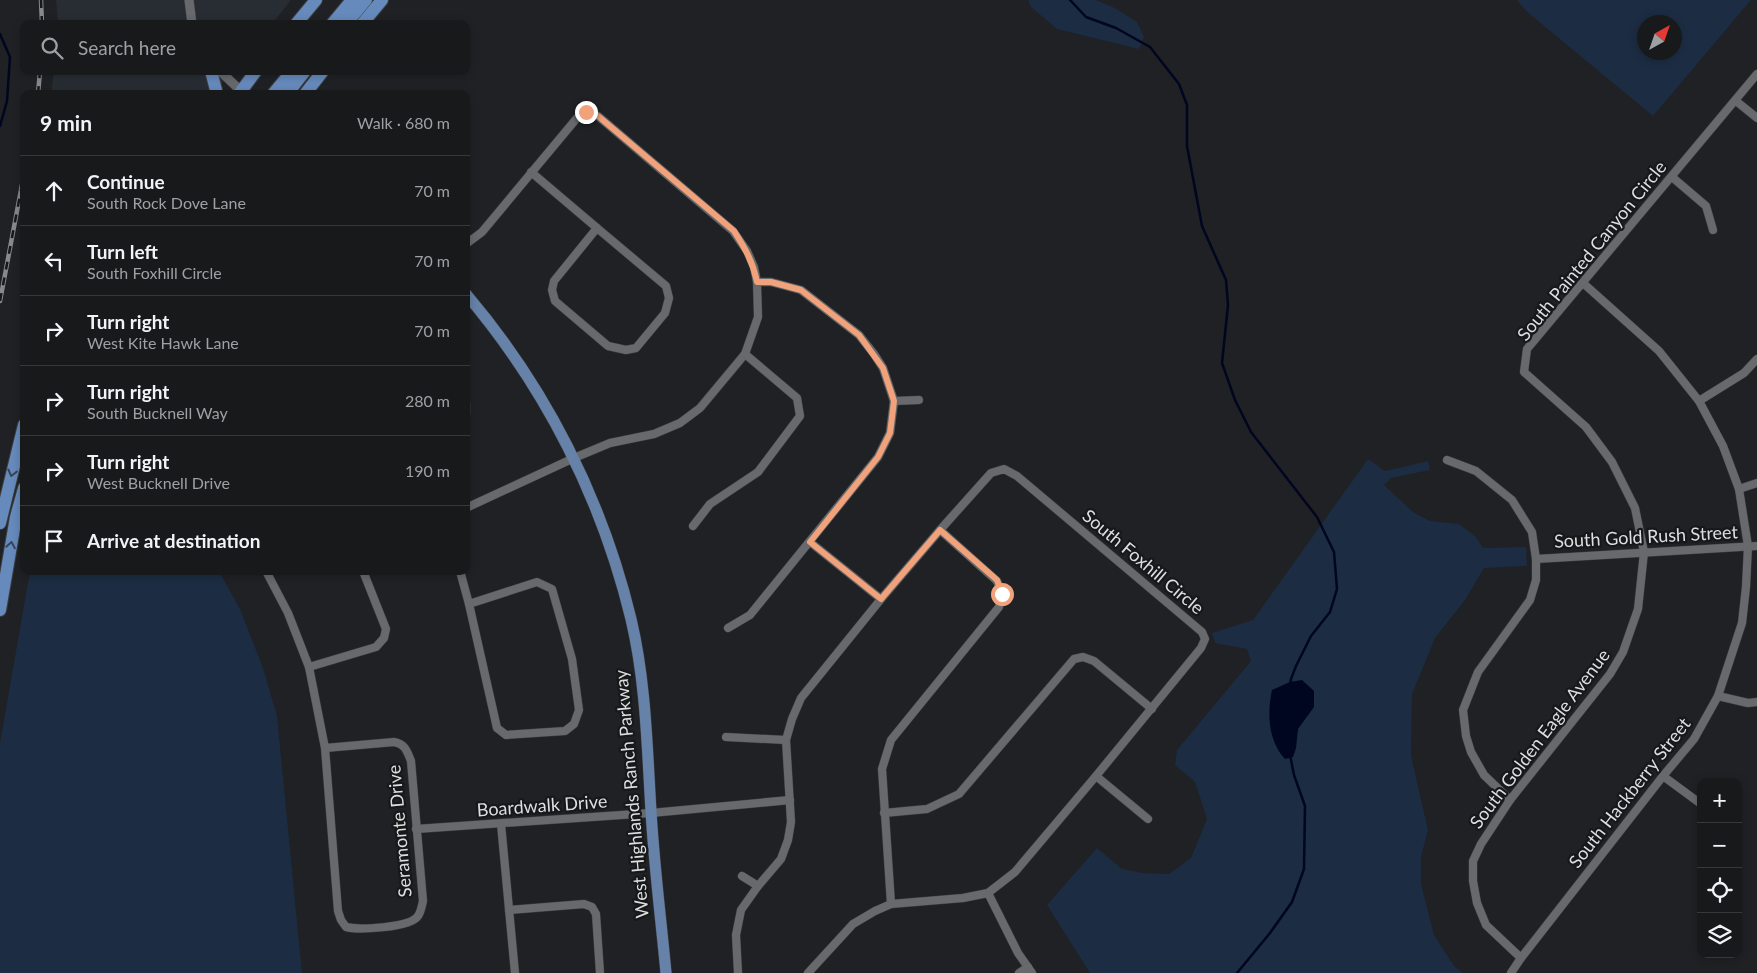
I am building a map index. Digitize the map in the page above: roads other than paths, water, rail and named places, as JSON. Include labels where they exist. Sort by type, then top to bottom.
[{"type":"highway","points":[[299,20],[316,0]]},
{"type":"highway","points":[[335,20],[352,0]]},
{"type":"highway","points":[[349,20],[366,0]]},
{"type":"highway","points":[[365,20],[382,0]]},
{"type":"highway","points":[[212,75],[216,90]]},
{"type":"highway","points":[[244,90],[253,75]]},
{"type":"highway","points":[[276,90],[289,75]]},
{"type":"highway","points":[[290,90],[302,75]]},
{"type":"highway","points":[[308,90],[320,75]]},
{"type":"highway","points":[[0,524],[20,442]]},
{"type":"highway","points":[[0,610],[20,502]]},
{"type":"main road","name":"West Highlands Ranch Parkway","points":[[470,299],[544,402],[574,458],[608,542],[631,619],[644,700],[651,813],[666,973]]},
{"type":"street","points":[[189,0],[192,20]]},
{"type":"street","name":"South Painted Canyon Circle","points":[[1644,552],[1635,508],[1612,462],[1586,428],[1524,372],[1527,349],[1757,74]]},
{"type":"street","points":[[224,75],[239,90]]},
{"type":"street","points":[[1736,101],[1757,118]]},
{"type":"street","points":[[470,241],[482,232],[576,118],[586,112],[598,116],[734,231],[747,251],[754,267],[757,282],[758,317],[745,354],[700,408],[680,423],[654,434],[610,443],[470,506]]},
{"type":"street","points":[[531,172],[666,286],[669,298],[665,313],[636,348],[626,350],[608,346],[555,301],[552,290],[554,280],[597,228]]},
{"type":"street","points":[[1672,177],[1706,206],[1713,230]]},
{"type":"street","points":[[728,628],[750,615],[878,457],[890,433],[894,401],[883,368],[859,335],[801,290],[771,282],[757,282]]},
{"type":"street","name":"South Hackberry Street","points":[[1511,973],[1663,776],[1694,739],[1718,696],[1742,623],[1753,546],[1739,489],[1723,446],[1699,401],[1659,351],[1583,283]]},
{"type":"street","points":[[692,526],[710,504],[758,472],[800,416],[797,398],[745,354]]},
{"type":"street","points":[[1699,401],[1744,373],[1757,359]]},
{"type":"street","points":[[894,401],[919,400]]},
{"type":"street","points":[[1447,460],[1476,471],[1512,500],[1532,532],[1536,559],[1536,580],[1530,600],[1478,672],[1463,710],[1466,736],[1471,752],[1484,775],[1510,800]]},
{"type":"street","name":"South Foxhill Circle","points":[[738,973],[736,935],[741,910],[781,859],[785,850],[791,822],[786,740],[801,698],[940,530],[991,473],[1004,469],[1017,476],[1202,632],[1205,639],[1201,648],[1152,709],[1015,872],[988,893],[962,898],[891,904],[874,911],[854,924],[808,973]]},
{"type":"street","points":[[1739,489],[1757,483]]},
{"type":"street","points":[[891,904],[882,769],[891,740],[999,607],[1002,594],[997,580],[940,530]]},
{"type":"street","points":[[810,542],[881,599]]},
{"type":"street","name":"South Gold Rush Street","points":[[1536,559],[1753,546]]},
{"type":"street","name":"South Golden Eagle Avenue","points":[[1521,958],[1486,925],[1477,903],[1472,881],[1473,861],[1481,844],[1510,800],[1610,674],[1623,652],[1638,609],[1644,552]]},
{"type":"street","name":"Seramonte Drive","points":[[268,575],[288,613],[309,667],[325,748],[338,911],[341,920],[346,927],[356,929],[408,924],[418,917],[423,901],[410,761],[407,751],[401,744],[394,742],[325,748]]},
{"type":"street","points":[[309,667],[376,647],[384,638],[386,629],[365,575]]},
{"type":"street","points":[[461,575],[497,728],[506,735],[550,733],[565,731],[574,724],[579,710],[572,659],[552,589],[537,582],[469,604]]},
{"type":"street","points":[[884,813],[928,810],[959,794],[1074,659],[1084,657],[1094,661],[1152,709]]},
{"type":"street","points":[[1718,696],[1748,703],[1757,702]]},
{"type":"street","points":[[726,737],[786,740]]},
{"type":"street","points":[[1096,776],[1148,819]]},
{"type":"street","points":[[1663,776],[1697,801]]},
{"type":"street","name":"Boardwalk Drive","points":[[416,830],[651,813],[790,800]]},
{"type":"street","points":[[502,824],[515,973]]},
{"type":"street","points":[[742,876],[758,886]]},
{"type":"street","points":[[988,893],[1018,953],[1030,970],[1019,973]]},
{"type":"street","points":[[509,910],[584,904],[592,907],[596,914],[600,973]]},
{"type":"waterway","points":[[1070,0],[1086,17],[1116,28],[1150,47],[1179,84],[1187,105],[1187,146],[1202,226],[1226,280],[1228,305],[1222,363],[1235,400],[1251,432],[1317,517],[1334,552],[1337,589],[1330,612],[1311,636],[1296,666],[1290,685]]},
{"type":"waterway","points":[[0,34],[10,57],[7,101],[0,126]]},
{"type":"waterway","points":[[1237,973],[1270,933],[1292,902],[1304,869],[1305,806],[1294,775],[1290,755]]},
{"type":"railway","points":[[41,0],[42,20]]},
{"type":"railway","points":[[38,90],[40,75]]},
{"type":"railway","points":[[0,301],[20,195]]}]
